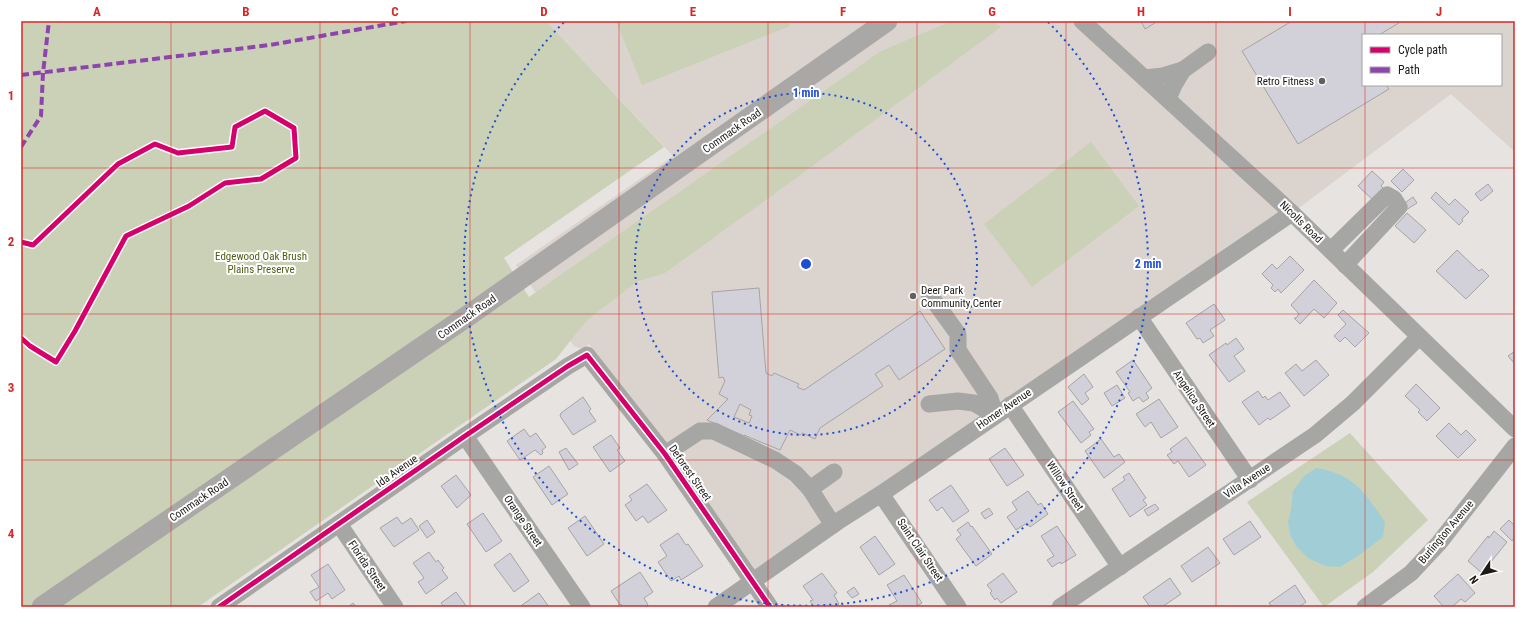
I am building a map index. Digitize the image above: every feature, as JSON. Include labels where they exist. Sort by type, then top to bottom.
[{"type":"main road","name":"Commack Road","points":[[42,607],[469,316],[887,21]]},
{"type":"street","name":"Nicolls Road","points":[[1082,21],[1292,213],[1515,429]]},
{"type":"street","points":[[1145,78],[1163,76],[1183,70],[1208,52]]},
{"type":"street","points":[[1168,99],[1183,70]]},
{"type":"street","points":[[1330,250],[1387,195],[1394,199],[1399,207],[1345,265]]},
{"type":"street","name":"Homer Avenue","points":[[716,607],[833,525],[881,494],[1292,213]]},
{"type":"street","points":[[929,294],[958,334],[958,350],[990,398],[995,416]]},
{"type":"street","name":"Angelica Street","points":[[1139,318],[1250,480]]},
{"type":"street","name":"Villa Avenue","points":[[1060,607],[1315,435],[1353,403],[1419,337]]},
{"type":"street","name":"Ida Avenue","points":[[219,607],[465,436],[568,366],[587,355]]},
{"type":"street","name":"Deforest Street","points":[[587,355],[665,454],[770,607]]},
{"type":"street","points":[[929,404],[958,401],[974,403],[995,416]]},
{"type":"street","name":"Willow Street","points":[[1010,405],[1120,567]]},
{"type":"street","points":[[665,454],[700,432],[714,431],[775,460],[796,474],[810,489],[833,525]]},
{"type":"street","name":"Orange Street","points":[[465,436],[582,607]]},
{"type":"street","name":"Burlington Avenue","points":[[1365,607],[1411,573],[1439,543],[1515,446]]},
{"type":"street","points":[[810,489],[834,472]]},
{"type":"street","name":"Saint Clair Street","points":[[881,494],[958,607]]},
{"type":"street","name":"Florida Street","points":[[339,524],[396,607]]},
{"type":"shaded area","points":[[546,21],[1515,21],[1515,152],[1451,94],[1292,213],[753,582],[589,344],[582,349],[574,346],[516,265],[673,156]]},
{"type":"green space","name":"Edgewood Oak Brush Plains Preserve","points":[[21,21],[546,21],[664,147],[504,258],[529,297],[881,51],[952,21],[990,21],[1001,27],[665,273],[638,281],[587,320],[556,359],[198,607],[21,607]]},
{"type":"green space","points":[[616,21],[788,21],[790,26],[642,85]]},
{"type":"green space","points":[[1091,142],[1139,206],[1032,287],[984,224]]},
{"type":"green space","points":[[1350,433],[1428,520],[1373,572],[1324,607],[1247,502]]},
{"type":"water","points":[[1316,468],[1340,475],[1357,486],[1371,502],[1385,522],[1383,537],[1358,556],[1340,567],[1325,566],[1308,558],[1296,546],[1290,534],[1288,522],[1293,491],[1304,476]]},
{"type":"building","points":[[1141,21],[1158,21],[1145,29]]},
{"type":"building","points":[[1292,21],[1402,21],[1381,34],[1362,34],[1362,86],[1387,86],[1389,89],[1298,144],[1242,51]]},
{"type":"building","points":[[1403,169],[1414,180],[1402,192],[1391,181]]},
{"type":"building","points":[[1372,171],[1384,182],[1381,186],[1383,188],[1373,200],[1358,186]]},
{"type":"building","points":[[1488,184],[1493,191],[1481,201],[1475,194]]},
{"type":"building","points":[[1436,192],[1449,205],[1455,199],[1469,212],[1462,219],[1463,221],[1459,225],[1431,198]]},
{"type":"building","points":[[1413,197],[1417,203],[1406,210],[1402,205]]},
{"type":"building","points":[[1407,213],[1426,230],[1414,243],[1395,226]]},
{"type":"building","points":[[1457,250],[1479,271],[1482,269],[1489,276],[1466,299],[1436,271]]},
{"type":"building","points":[[1290,256],[1304,270],[1281,293],[1278,289],[1275,292],[1271,288],[1273,285],[1262,274],[1272,264],[1277,269]]},
{"type":"building","points":[[1314,280],[1337,303],[1324,318],[1314,309],[1300,324],[1294,318],[1296,318],[1299,314],[1291,305]]},
{"type":"building","points":[[759,288],[766,373],[772,376],[774,373],[799,384],[797,387],[804,390],[920,311],[945,349],[899,380],[889,365],[875,374],[883,386],[820,428],[815,439],[803,433],[800,435],[790,430],[780,450],[707,420],[728,399],[719,394],[725,381],[723,377],[719,378],[712,292]],"holes":[[[740,404],[751,410],[749,415],[752,416],[749,423],[734,417]]]},
{"type":"building","points":[[1214,304],[1225,320],[1210,330],[1214,336],[1203,343],[1200,338],[1197,339],[1186,323]]},
{"type":"building","points":[[1343,310],[1369,333],[1355,347],[1345,337],[1340,342],[1334,336],[1346,324],[1338,315]]},
{"type":"building","points":[[1236,338],[1244,349],[1234,356],[1245,371],[1229,382],[1209,355]]},
{"type":"building","points":[[1515,351],[1515,364],[1508,356]]},
{"type":"building","points":[[1133,360],[1152,388],[1146,393],[1149,398],[1143,402],[1139,397],[1133,401],[1128,393],[1130,392],[1116,372]]},
{"type":"building","points":[[1316,360],[1329,375],[1304,396],[1285,373],[1296,364],[1302,371]]},
{"type":"building","points":[[1084,374],[1093,387],[1085,393],[1089,399],[1082,405],[1068,387]]},
{"type":"building","points":[[1416,384],[1440,408],[1427,421],[1418,412],[1420,410],[1405,396]]},
{"type":"building","points":[[1117,385],[1125,398],[1112,406],[1104,393]]},
{"type":"building","points":[[1258,391],[1263,398],[1265,396],[1268,400],[1280,392],[1290,406],[1270,420],[1268,418],[1259,425],[1242,402]]},
{"type":"building","points":[[583,397],[591,409],[589,411],[596,421],[573,435],[560,416],[561,413]]},
{"type":"building","points":[[1159,399],[1178,427],[1161,438],[1151,422],[1145,427],[1136,414]]},
{"type":"building","points":[[1073,401],[1094,429],[1089,432],[1091,435],[1081,443],[1058,412]]},
{"type":"building","points":[[1449,423],[1461,435],[1466,430],[1476,440],[1458,458],[1436,436]]},
{"type":"building","points":[[524,429],[530,437],[536,433],[546,447],[542,450],[543,453],[541,455],[535,450],[520,460],[507,441]]},
{"type":"building","points":[[611,435],[620,448],[617,450],[625,461],[610,472],[593,447]]},
{"type":"building","points":[[1186,437],[1206,465],[1189,477],[1178,461],[1174,464],[1167,455],[1172,452],[1170,449]]},
{"type":"building","points":[[1101,439],[1114,457],[1119,454],[1125,462],[1104,478],[1085,451]]},
{"type":"building","points":[[566,448],[578,464],[569,470],[559,452]]},
{"type":"building","points":[[1005,448],[1024,475],[1007,486],[989,459]]},
{"type":"building","points":[[549,466],[568,494],[552,505],[533,477]]},
{"type":"building","points":[[1129,473],[1146,498],[1143,500],[1147,505],[1130,517],[1112,489],[1125,480],[1123,477]]},
{"type":"building","points":[[456,475],[471,495],[457,508],[441,486]]},
{"type":"building","points":[[647,484],[667,510],[648,523],[643,516],[636,521],[625,505],[632,500],[629,496]]},
{"type":"building","points":[[951,485],[969,511],[953,522],[942,507],[937,511],[929,500]]},
{"type":"building","points":[[1028,491],[1038,505],[1041,503],[1048,514],[1030,527],[1027,523],[1016,530],[1007,517],[1017,510],[1012,502]]},
{"type":"building","points":[[1155,504],[1159,509],[1148,516],[1144,510]]},
{"type":"building","points":[[989,508],[993,514],[985,519],[981,513]]},
{"type":"building","points":[[483,513],[502,541],[486,552],[467,524]]},
{"type":"building","points":[[585,516],[604,544],[587,556],[568,528]]},
{"type":"building","points":[[397,517],[402,524],[411,518],[419,530],[394,547],[380,528]]},
{"type":"building","points":[[427,520],[435,532],[427,538],[419,526]]},
{"type":"building","points":[[1509,520],[1515,526],[1515,537],[1512,541],[1500,529]]},
{"type":"building","points":[[1250,521],[1261,537],[1234,555],[1223,539]]},
{"type":"building","points":[[968,522],[992,554],[976,566],[956,539],[961,535],[957,530]]},
{"type":"building","points":[[1057,526],[1076,555],[1061,564],[1060,562],[1052,567],[1047,560],[1054,556],[1041,536]]},
{"type":"building","points":[[1494,531],[1507,542],[1482,573],[1468,561],[1488,536],[1489,538]]},
{"type":"building","points":[[678,533],[686,545],[688,544],[703,566],[681,580],[679,576],[671,581],[658,562],[667,556],[660,545]]},
{"type":"building","points":[[875,536],[895,564],[879,575],[860,547]]},
{"type":"building","points":[[1208,547],[1220,563],[1192,582],[1181,566]]},
{"type":"building","points":[[429,552],[436,562],[438,560],[444,568],[442,570],[448,578],[426,594],[418,582],[424,578],[413,563]]},
{"type":"building","points":[[510,553],[529,581],[514,592],[494,565]]},
{"type":"building","points":[[328,564],[345,590],[332,599],[328,593],[316,601],[310,592],[319,587],[311,575]]},
{"type":"building","points":[[640,572],[653,592],[644,598],[648,605],[645,607],[623,607],[611,591]]},
{"type":"building","points":[[822,573],[837,593],[834,595],[839,604],[834,607],[814,607],[810,601],[813,600],[803,586]]},
{"type":"building","points":[[1003,573],[1017,592],[1001,603],[997,598],[995,600],[990,593],[992,591],[987,585]]},
{"type":"building","points":[[1458,574],[1475,593],[1465,602],[1461,599],[1452,607],[1444,607],[1434,596]]},
{"type":"building","points":[[904,575],[922,603],[915,607],[890,607],[889,605],[897,601],[887,585]]},
{"type":"building","points":[[1170,578],[1181,594],[1162,607],[1150,607],[1143,597]]},
{"type":"building","points":[[1295,585],[1306,602],[1299,607],[1272,607],[1269,603]]},
{"type":"building","points":[[854,587],[859,594],[852,598],[847,592]]},
{"type":"building","points":[[456,592],[467,607],[444,607],[441,603]]},
{"type":"building","points":[[539,593],[549,607],[523,607],[522,605]]},
{"type":"building","points":[[353,603],[356,607],[348,607]]},
{"type":"marked path","points":[[21,147],[41,116],[43,73],[49,21]]},
{"type":"marked path","points":[[21,75],[270,45],[406,21]]},
{"type":"cycle path","points":[[21,242],[33,245],[118,164],[155,144],[178,153],[232,147],[235,127],[265,111],[294,128],[296,158],[261,179],[225,183],[189,206],[126,236],[75,331],[56,362],[30,346],[21,338]]},
{"type":"cycle path","points":[[219,607],[465,436],[568,366],[587,355],[665,454],[770,607]]},
{"type":"place","name":"Retro Fitness","points":[[1322,81]]},
{"type":"place","name":"Deer Park Community Center","points":[[913,296]]}]
